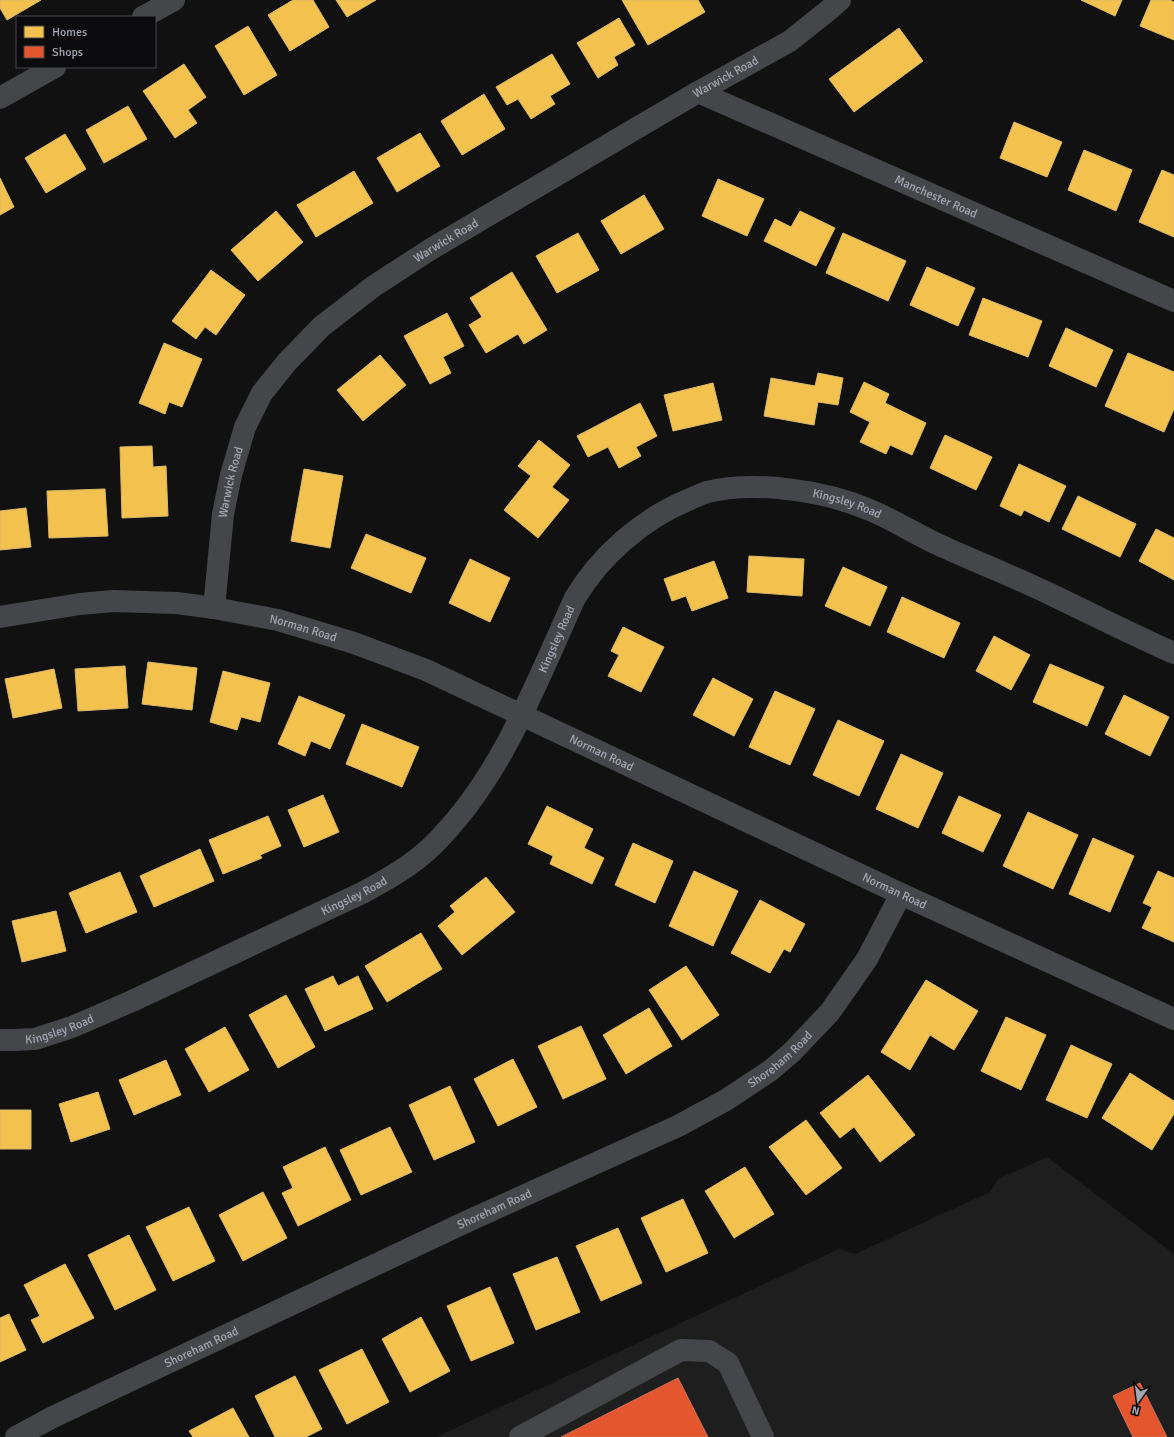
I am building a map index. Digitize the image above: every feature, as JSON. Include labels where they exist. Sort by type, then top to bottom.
[{"type":"street","points":[[144,16],[174,0]]},
{"type":"street","name":"Warwick Road","points":[[214,608],[223,514],[233,468],[246,427],[262,393],[287,362],[322,326],[374,286],[424,253],[698,92],[790,41],[830,10],[840,0]]},
{"type":"street","points":[[0,98],[53,68]]},
{"type":"street","name":"Manchester Road","points":[[698,92],[1174,302]]},
{"type":"street","name":"Kingsley Road","points":[[0,1040],[35,1038],[72,1027],[132,1001],[362,893],[395,874],[430,848],[464,812],[498,761],[575,598],[584,584],[607,556],[643,525],[676,505],[706,493],[739,487],[790,489],[840,499],[870,510],[941,546],[1050,594],[1174,653]]},
{"type":"street","name":"Norman Road","points":[[0,616],[80,604],[113,601],[177,603],[214,608],[278,620],[354,643],[426,670],[901,894],[1174,1019]]},
{"type":"street","name":"Shoreham Road","points":[[16,1437],[53,1417],[468,1221],[678,1126],[726,1100],[771,1070],[787,1057],[830,1012],[867,959],[901,894]]},
{"type":"street","points":[[520,1437],[681,1350],[709,1351],[728,1362],[763,1437]]},
{"type":"shaded area","points":[[1047,1157],[1174,1254],[1174,1437],[436,1437],[839,1249],[855,1254],[990,1192],[998,1179]]},
{"type":"building: Homes","points":[[0,0],[41,0],[7,20],[0,8]]},
{"type":"building: Homes","points":[[293,0],[313,0],[329,27],[290,51],[268,15]]},
{"type":"building: Homes","points":[[336,0],[376,0],[347,17]]},
{"type":"building: Homes","points":[[622,0],[698,0],[705,12],[648,45]]},
{"type":"building: Homes","points":[[1081,0],[1122,0],[1115,16]]},
{"type":"building: Homes","points":[[1151,0],[1170,0],[1174,2],[1174,40],[1140,26]]},
{"type":"building: Homes","points":[[619,18],[635,45],[614,57],[618,65],[598,78],[577,43]]},
{"type":"building: Homes","points":[[248,26],[277,75],[244,95],[215,46]]},
{"type":"building: Homes","points":[[899,28],[923,61],[854,112],[829,79]]},
{"type":"building: Homes","points":[[552,54],[570,84],[550,96],[555,104],[531,119],[518,99],[507,105],[496,87]]},
{"type":"building: Homes","points":[[184,64],[206,97],[188,110],[197,123],[175,138],[143,91]]},
{"type":"building: Homes","points":[[484,94],[505,129],[462,155],[441,121]]},
{"type":"building: Homes","points":[[128,106],[147,139],[104,163],[86,130]]},
{"type":"building: Homes","points":[[1014,122],[1062,142],[1047,177],[1000,158]]},
{"type":"building: Homes","points":[[420,133],[440,166],[397,192],[377,158]]},
{"type":"building: Homes","points":[[65,134],[86,169],[46,193],[25,158]]},
{"type":"building: Homes","points":[[1084,150],[1132,170],[1116,211],[1068,190]]},
{"type":"building: Homes","points":[[1162,170],[1174,175],[1174,237],[1139,222]]},
{"type":"building: Homes","points":[[354,171],[373,203],[316,237],[297,205]]},
{"type":"building: Homes","points":[[0,178],[14,207],[0,215]]},
{"type":"building: Homes","points":[[718,179],[764,199],[747,236],[702,216]]},
{"type":"building: Homes","points":[[644,195],[664,229],[621,254],[601,221]]},
{"type":"building: Homes","points":[[276,211],[303,242],[258,281],[231,250]]},
{"type":"building: Homes","points":[[800,211],[835,228],[816,266],[764,241],[775,219],[791,227]]},
{"type":"building: Homes","points":[[578,233],[599,270],[557,293],[536,256]]},
{"type":"building: Homes","points":[[843,233],[906,261],[888,301],[826,273]]},
{"type":"building: Homes","points":[[927,267],[975,288],[958,326],[910,305]]},
{"type":"building: Homes","points":[[211,270],[245,295],[216,335],[205,327],[196,339],[172,321]]},
{"type":"building: Homes","points":[[512,272],[547,330],[524,344],[518,334],[486,353],[469,325],[482,317],[470,298]]},
{"type":"building: Homes","points":[[983,298],[1042,321],[1028,357],[969,335]]},
{"type":"building: Homes","points":[[447,313],[464,346],[443,357],[451,373],[430,384],[404,336]]},
{"type":"building: Homes","points":[[1066,328],[1113,350],[1096,387],[1049,366]]},
{"type":"building: Homes","points":[[164,343],[202,359],[182,407],[169,402],[165,414],[139,403]]},
{"type":"building: Homes","points":[[1128,353],[1174,372],[1174,409],[1164,432],[1105,406]]},
{"type":"building: Homes","points":[[380,355],[406,385],[363,421],[337,390]]},
{"type":"building: Homes","points":[[818,373],[843,378],[838,405],[818,402],[814,425],[764,416],[771,378],[815,386]]},
{"type":"building: Homes","points":[[864,382],[889,394],[885,403],[926,423],[912,455],[890,445],[886,454],[860,442],[870,422],[850,412]]},
{"type":"building: Homes","points":[[713,383],[722,420],[673,431],[664,395]]},
{"type":"building: Homes","points":[[640,403],[657,436],[636,447],[641,456],[619,468],[608,447],[588,457],[577,436]]},
{"type":"building: Homes","points":[[945,435],[992,457],[976,490],[930,468]]},
{"type":"building: Homes","points":[[539,440],[570,465],[552,487],[569,500],[538,538],[504,510],[531,476],[518,466]]},
{"type":"building: Homes","points":[[152,446],[153,467],[166,466],[168,516],[122,518],[120,447]]},
{"type":"building: Homes","points":[[1019,464],[1066,486],[1049,522],[1024,510],[1021,516],[1000,506]]},
{"type":"building: Homes","points":[[304,469],[343,476],[330,548],[291,541]]},
{"type":"building: Homes","points":[[105,489],[108,536],[49,538],[47,491]]},
{"type":"building: Homes","points":[[1078,496],[1136,524],[1120,557],[1062,529]]},
{"type":"building: Homes","points":[[26,508],[31,547],[0,550],[0,511]]},
{"type":"building: Homes","points":[[1156,529],[1174,538],[1174,580],[1139,561]]},
{"type":"building: Homes","points":[[366,534],[426,558],[411,593],[351,568]]},
{"type":"building: Homes","points":[[749,556],[804,559],[802,596],[747,592]]},
{"type":"building: Homes","points":[[470,559],[510,578],[490,622],[449,603]]},
{"type":"building: Homes","points":[[714,561],[728,598],[692,611],[686,596],[672,601],[664,579]]},
{"type":"building: Homes","points":[[843,567],[887,587],[870,626],[825,606]]},
{"type":"building: Homes","points":[[902,597],[960,623],[944,658],[887,632]]},
{"type":"building: Homes","points":[[623,627],[664,647],[641,692],[608,676],[619,655],[611,651]]},
{"type":"building: Homes","points":[[994,636],[1030,655],[1011,690],[976,671]]},
{"type":"building: Homes","points":[[148,662],[197,668],[192,710],[142,704]]},
{"type":"building: Homes","points":[[1050,664],[1104,687],[1087,726],[1033,702]]},
{"type":"building: Homes","points":[[125,666],[128,708],[78,711],[75,669]]},
{"type":"building: Homes","points":[[54,669],[62,708],[13,718],[5,679]]},
{"type":"building: Homes","points":[[223,671],[270,683],[260,722],[241,717],[237,730],[210,722]]},
{"type":"building: Homes","points":[[713,678],[753,699],[734,736],[693,715]]},
{"type":"building: Homes","points":[[775,691],[815,709],[790,765],[749,747]]},
{"type":"building: Homes","points":[[1124,695],[1169,717],[1150,756],[1105,734]]},
{"type":"building: Homes","points":[[299,696],[345,715],[330,749],[311,741],[305,756],[278,744]]},
{"type":"building: Homes","points":[[838,720],[884,741],[859,796],[813,775]]},
{"type":"building: Homes","points":[[362,724],[419,747],[402,787],[346,764]]},
{"type":"building: Homes","points":[[901,754],[943,773],[918,828],[876,809]]},
{"type":"building: Homes","points":[[323,795],[339,832],[304,847],[288,810]]},
{"type":"building: Homes","points":[[959,796],[1001,815],[983,852],[942,833]]},
{"type":"building: Homes","points":[[547,806],[593,829],[584,848],[604,858],[592,884],[550,864],[553,856],[528,844]]},
{"type":"building: Homes","points":[[1028,812],[1078,835],[1053,889],[1003,866]]},
{"type":"building: Homes","points":[[268,816],[281,846],[260,855],[262,858],[223,874],[209,840]]},
{"type":"building: Homes","points":[[1093,838],[1134,856],[1110,912],[1069,894]]},
{"type":"building: Homes","points":[[633,843],[673,861],[655,903],[615,885]]},
{"type":"building: Homes","points":[[200,849],[214,881],[154,907],[140,876]]},
{"type":"building: Homes","points":[[694,871],[738,891],[713,946],[669,926]]},
{"type":"building: Homes","points":[[1158,871],[1174,878],[1174,942],[1142,928],[1152,907],[1143,903]]},
{"type":"building: Homes","points":[[120,872],[137,912],[86,933],[69,893]]},
{"type":"building: Homes","points":[[486,877],[515,912],[462,955],[438,926],[455,912],[450,906]]},
{"type":"building: Homes","points":[[760,900],[805,924],[790,952],[784,949],[770,973],[731,953]]},
{"type":"building: Homes","points":[[56,911],[66,951],[22,962],[12,921]]},
{"type":"building: Homes","points":[[421,933],[442,969],[387,1002],[365,966]]},
{"type":"building: Homes","points":[[686,966],[719,1015],[682,1040],[649,990]]},
{"type":"building: Homes","points":[[333,976],[338,986],[358,976],[373,1009],[325,1031],[305,989]]},
{"type":"building: Homes","points":[[926,980],[978,1011],[954,1050],[930,1035],[910,1070],[881,1052]]},
{"type":"building: Homes","points":[[286,995],[315,1047],[278,1068],[249,1015]]},
{"type":"building: Homes","points":[[649,1008],[672,1046],[626,1074],[603,1035]]},
{"type":"building: Homes","points":[[1006,1017],[1046,1035],[1021,1090],[981,1071]]},
{"type":"building: Homes","points":[[581,1026],[606,1079],[563,1099],[538,1046]]},
{"type":"building: Homes","points":[[225,1027],[249,1070],[209,1092],[185,1049]]},
{"type":"building: Homes","points":[[1071,1045],[1112,1064],[1087,1118],[1046,1100]]},
{"type":"building: Homes","points":[[513,1059],[537,1107],[498,1126],[474,1079]]},
{"type":"building: Homes","points":[[166,1060],[181,1095],[134,1115],[119,1080]]},
{"type":"building: Homes","points":[[1130,1073],[1174,1101],[1174,1114],[1152,1150],[1102,1118]]},
{"type":"building: Homes","points":[[868,1075],[915,1135],[880,1162],[854,1127],[840,1138],[820,1113]]},
{"type":"building: Homes","points":[[450,1086],[475,1142],[434,1160],[409,1105]]},
{"type":"building: Homes","points":[[98,1092],[110,1129],[71,1142],[59,1104]]},
{"type":"building: Homes","points":[[0,1110],[31,1110],[31,1149],[0,1149]]},
{"type":"building: Homes","points":[[806,1120],[842,1168],[806,1195],[769,1147]]},
{"type":"building: Homes","points":[[390,1127],[412,1172],[361,1195],[340,1150]]},
{"type":"building: Homes","points":[[325,1147],[351,1200],[298,1226],[282,1193],[293,1188],[283,1167]]},
{"type":"building: Homes","points":[[745,1167],[774,1214],[734,1238],[705,1191]]},
{"type":"building: Homes","points":[[263,1192],[287,1238],[243,1261],[219,1215]]},
{"type":"building: Homes","points":[[683,1199],[708,1253],[666,1272],[641,1218]]},
{"type":"building: Homes","points":[[189,1207],[215,1261],[173,1281],[146,1227]]},
{"type":"building: Homes","points":[[618,1228],[642,1283],[601,1301],[576,1246]]},
{"type":"building: Homes","points":[[129,1235],[156,1290],[115,1310],[88,1255]]},
{"type":"building: Homes","points":[[557,1257],[580,1312],[536,1330],[513,1274]]},
{"type":"building: Homes","points":[[65,1264],[94,1318],[43,1343],[31,1320],[40,1316],[24,1285]]},
{"type":"building: Homes","points":[[490,1287],[514,1343],[471,1361],[447,1306]]},
{"type":"building: Homes","points":[[9,1314],[26,1350],[0,1362],[0,1318]]},
{"type":"building: Homes","points":[[421,1317],[450,1371],[410,1392],[382,1339]]},
{"type":"building: Homes","points":[[362,1349],[389,1402],[347,1424],[319,1370]]},
{"type":"building: Homes","points":[[295,1376],[322,1429],[306,1437],[275,1437],[255,1396]]},
{"type":"building: Homes","points":[[233,1408],[249,1437],[193,1437],[189,1431]]},
{"type":"building: Shops","points":[[678,1378],[708,1437],[561,1437]]},
{"type":"building: Shops","points":[[1140,1383],[1167,1437],[1133,1437],[1113,1396]]}]
